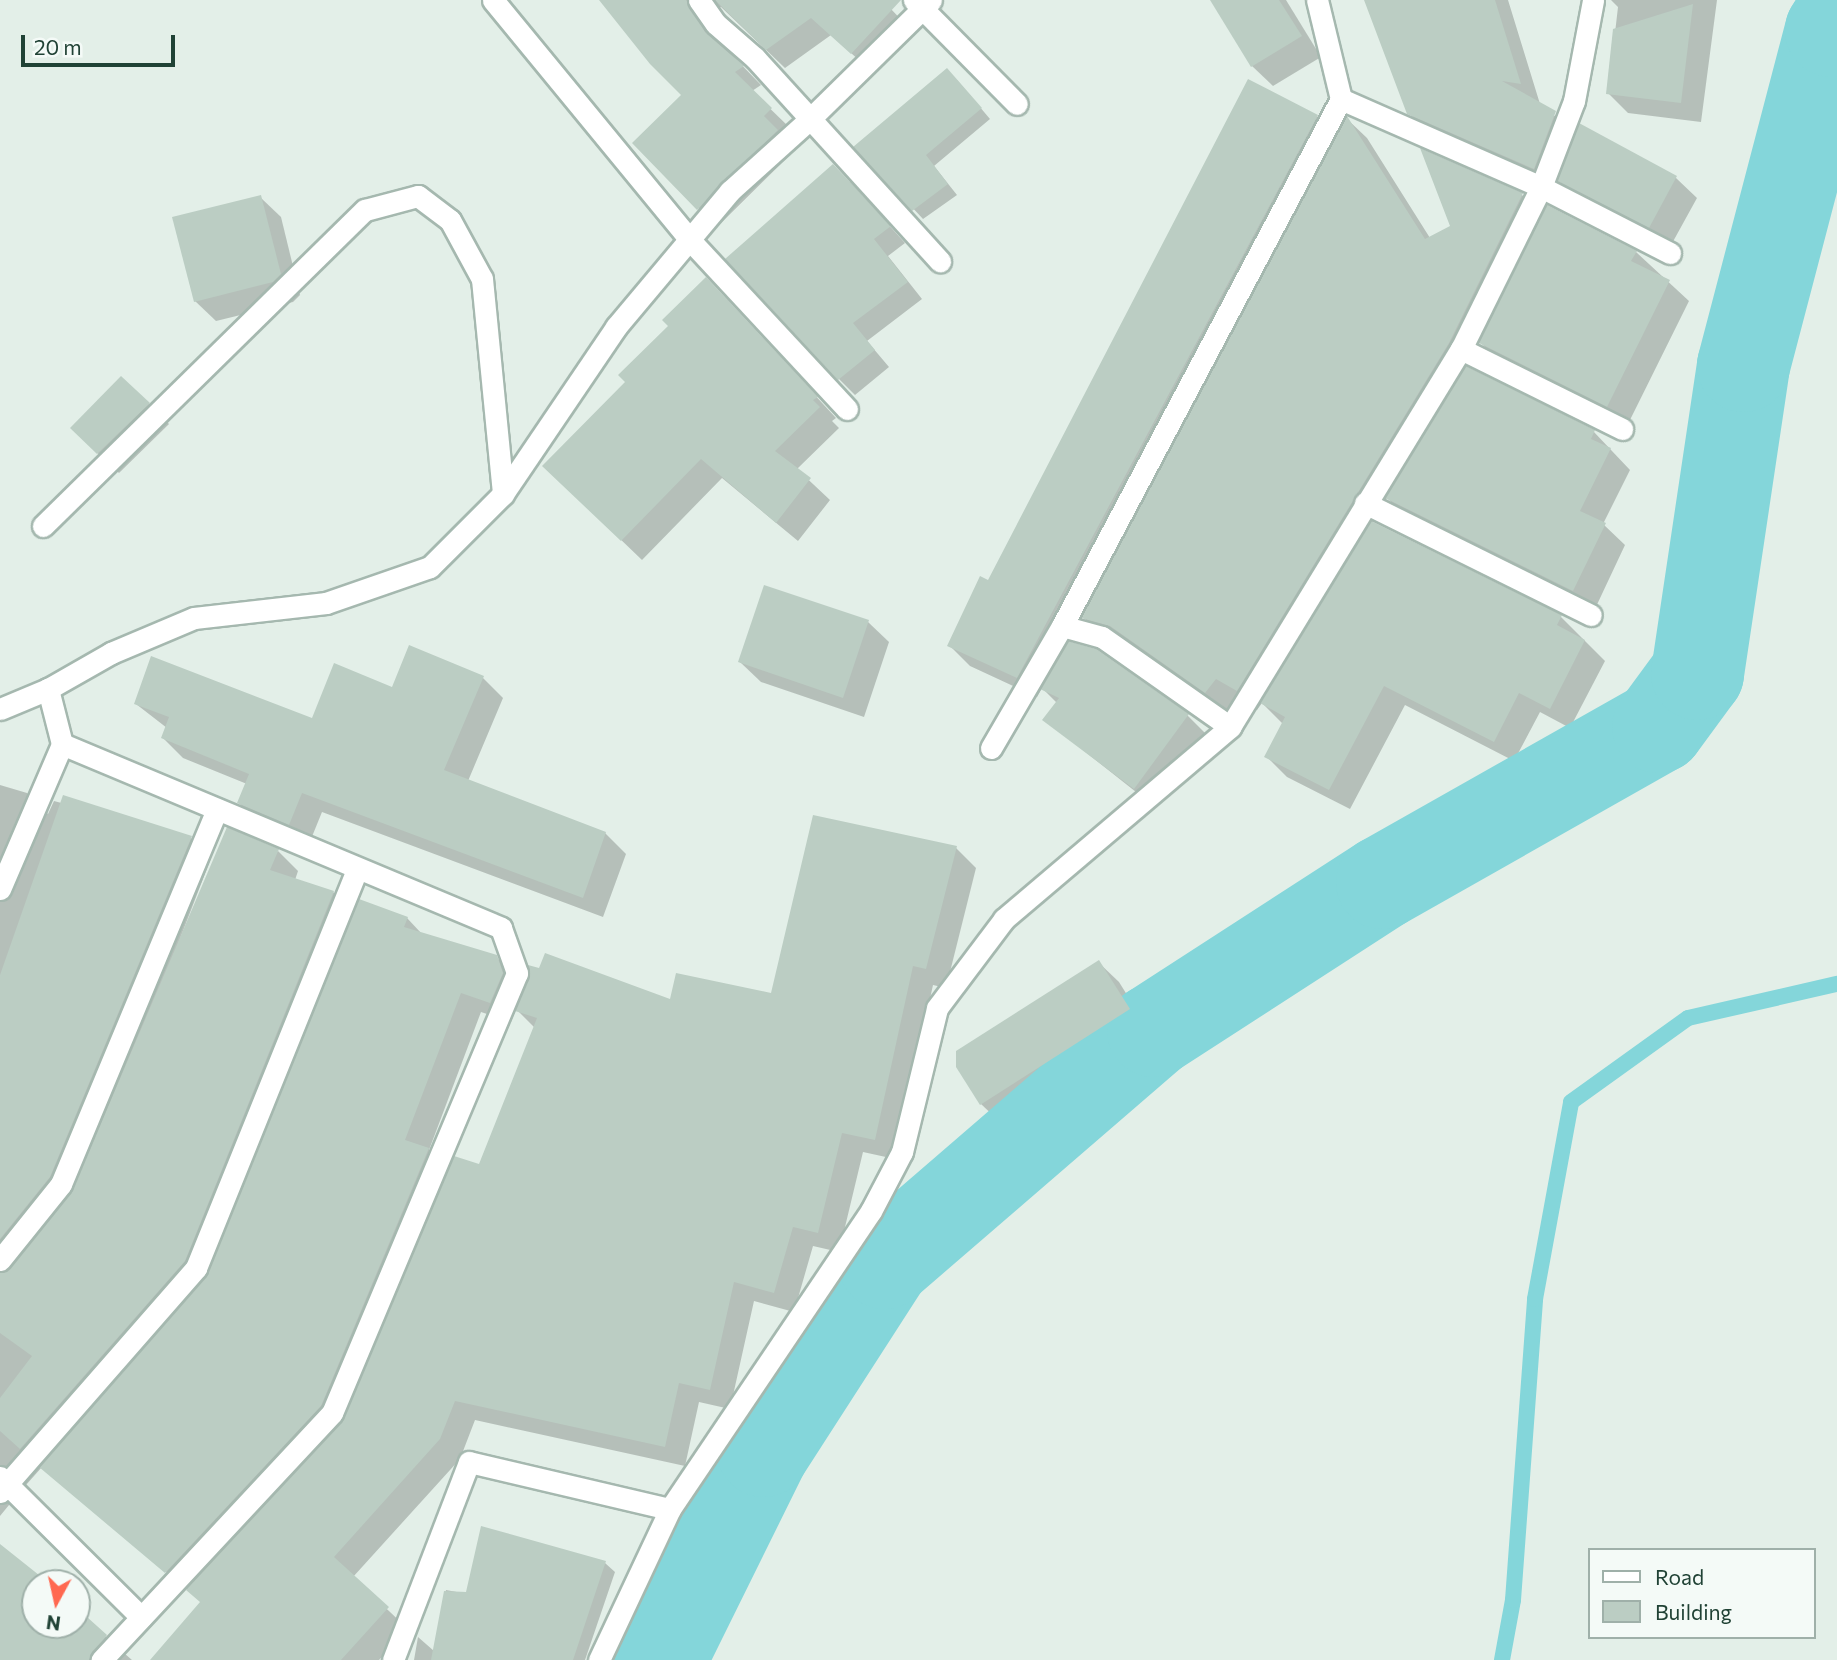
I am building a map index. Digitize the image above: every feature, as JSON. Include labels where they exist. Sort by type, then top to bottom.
[{"type":"street","points":[[493,0],[689,239],[847,409]]},
{"type":"street","points":[[699,0],[716,24],[811,118],[940,261]]},
{"type":"street","points":[[991,748],[1062,626],[1341,99],[1317,0]]},
{"type":"street","points":[[599,1660],[670,1509],[871,1211],[902,1152],[937,1008],[1004,919],[1230,727],[1461,349],[1541,187],[1574,101],[1593,0]]},
{"type":"street","points":[[0,709],[48,689],[111,653],[194,618],[326,603],[430,567],[503,494],[616,327],[730,191],[811,118],[922,3],[1017,104]]},
{"type":"street","points":[[1341,99],[1541,187],[1670,253]]},
{"type":"street","points":[[43,526],[365,210],[418,196],[450,220],[482,279],[503,494]]},
{"type":"street","points":[[1461,349],[1622,429]]},
{"type":"street","points":[[1365,503],[1591,615]]},
{"type":"street","points":[[1062,626],[1102,636],[1230,727]]},
{"type":"street","points":[[0,889],[62,744],[48,689]]},
{"type":"street","points":[[62,744],[501,928],[517,973],[332,1413],[102,1660]]},
{"type":"street","points":[[0,1260],[61,1184],[217,809]]},
{"type":"street","points":[[141,1617],[3,1484],[196,1268],[356,869]]},
{"type":"street","points":[[394,1660],[469,1462],[670,1509]]},
{"type":"building","points":[[599,0],[686,0],[705,32],[744,66],[735,72],[772,108],[764,116],[778,130],[697,210],[632,143],[681,95],[650,64]]},
{"type":"building","points":[[715,0],[901,0],[851,54],[811,18],[766,50]]},
{"type":"building","points":[[1210,0],[1279,0],[1302,36],[1251,67]]},
{"type":"building","points":[[1364,0],[1495,0],[1521,84],[1502,81],[1556,111],[1534,169],[1407,114]]},
{"type":"building","points":[[1693,4],[1681,103],[1606,94],[1613,29]]},
{"type":"building","points":[[947,68],[982,108],[926,155],[948,184],[912,211],[853,147]]},
{"type":"building","points":[[1248,79],[1318,115],[1017,678],[947,646],[980,576],[988,580]]},
{"type":"building","points":[[1347,116],[1425,239],[1450,226],[1420,148],[1523,193],[1449,343],[1237,691],[1216,679],[1205,693],[1110,626],[1081,618]]},
{"type":"building","points":[[1579,123],[1677,176],[1649,228],[1557,181]]},
{"type":"building","points":[[833,164],[891,226],[874,239],[908,282],[853,323],[875,350],[838,380],[725,259]]},
{"type":"building","points":[[261,195],[281,274],[273,282],[194,302],[172,217]]},
{"type":"building","points":[[1547,205],[1637,251],[1631,261],[1670,280],[1607,407],[1479,343]]},
{"type":"building","points":[[706,277],[818,397],[813,400],[820,407],[775,451],[811,478],[776,523],[701,459],[621,541],[542,466],[625,382],[618,375],[668,326],[662,320]]},
{"type":"building","points":[[1466,366],[1595,430],[1591,439],[1611,448],[1580,511],[1606,523],[1573,591],[1385,498]]},
{"type":"building","points":[[121,376],[150,403],[97,454],[70,428]]},
{"type":"building","points":[[1371,521],[1562,615],[1557,625],[1585,640],[1550,709],[1519,693],[1494,742],[1384,686],[1329,790],[1264,757],[1285,717],[1260,703]]},
{"type":"building","points":[[764,585],[869,620],[843,698],[738,662]]},
{"type":"building","points":[[1068,641],[1096,649],[1189,714],[1134,789],[1042,720],[1059,698],[1040,689]]},
{"type":"building","points":[[409,645],[484,676],[444,770],[606,832],[583,898],[302,793],[289,825],[237,803],[249,774],[161,738],[169,717],[134,704],[151,656],[312,718],[334,663],[392,687]]},
{"type":"building","points":[[63,795],[192,836],[50,1177],[0,1239],[0,975]]},
{"type":"building","points":[[813,815],[957,846],[926,969],[913,966],[875,1140],[842,1133],[818,1233],[793,1227],[774,1293],[734,1282],[710,1390],[679,1383],[665,1447],[455,1401],[440,1439],[334,1557],[389,1607],[341,1660],[150,1660],[200,1602],[186,1590],[344,1418],[454,1156],[479,1164],[537,1018],[515,1011],[529,978],[528,965],[539,968],[545,953],[670,999],[676,973],[771,993]]},
{"type":"building","points":[[227,827],[279,849],[270,870],[334,891],[185,1261],[20,1449],[0,1431],[0,1398],[32,1356],[0,1333],[0,1273],[10,1268],[73,1189]]},
{"type":"building","points":[[359,899],[408,917],[404,927],[497,955],[503,973],[490,1003],[461,993],[405,1140],[429,1148],[321,1406],[165,1573],[39,1467],[208,1273]]},
{"type":"building","points":[[1099,960],[1130,1009],[980,1105],[956,1067],[956,1051]]},
{"type":"building","points":[[481,1526],[606,1561],[573,1660],[431,1660],[444,1591],[466,1592]]},
{"type":"building","points":[[0,1544],[31,1569],[21,1569],[21,1639],[91,1639],[91,1621],[107,1635],[89,1660],[0,1660]]},
{"type":"waterway","points":[[659,1660],[763,1450],[884,1262],[1153,1030],[1382,882],[1658,726],[1697,673],[1743,365],[1831,30],[1837,20]]},
{"type":"waterway","points":[[1502,1660],[1513,1600],[1535,1299],[1571,1102],[1688,1018],[1837,984]]}]
